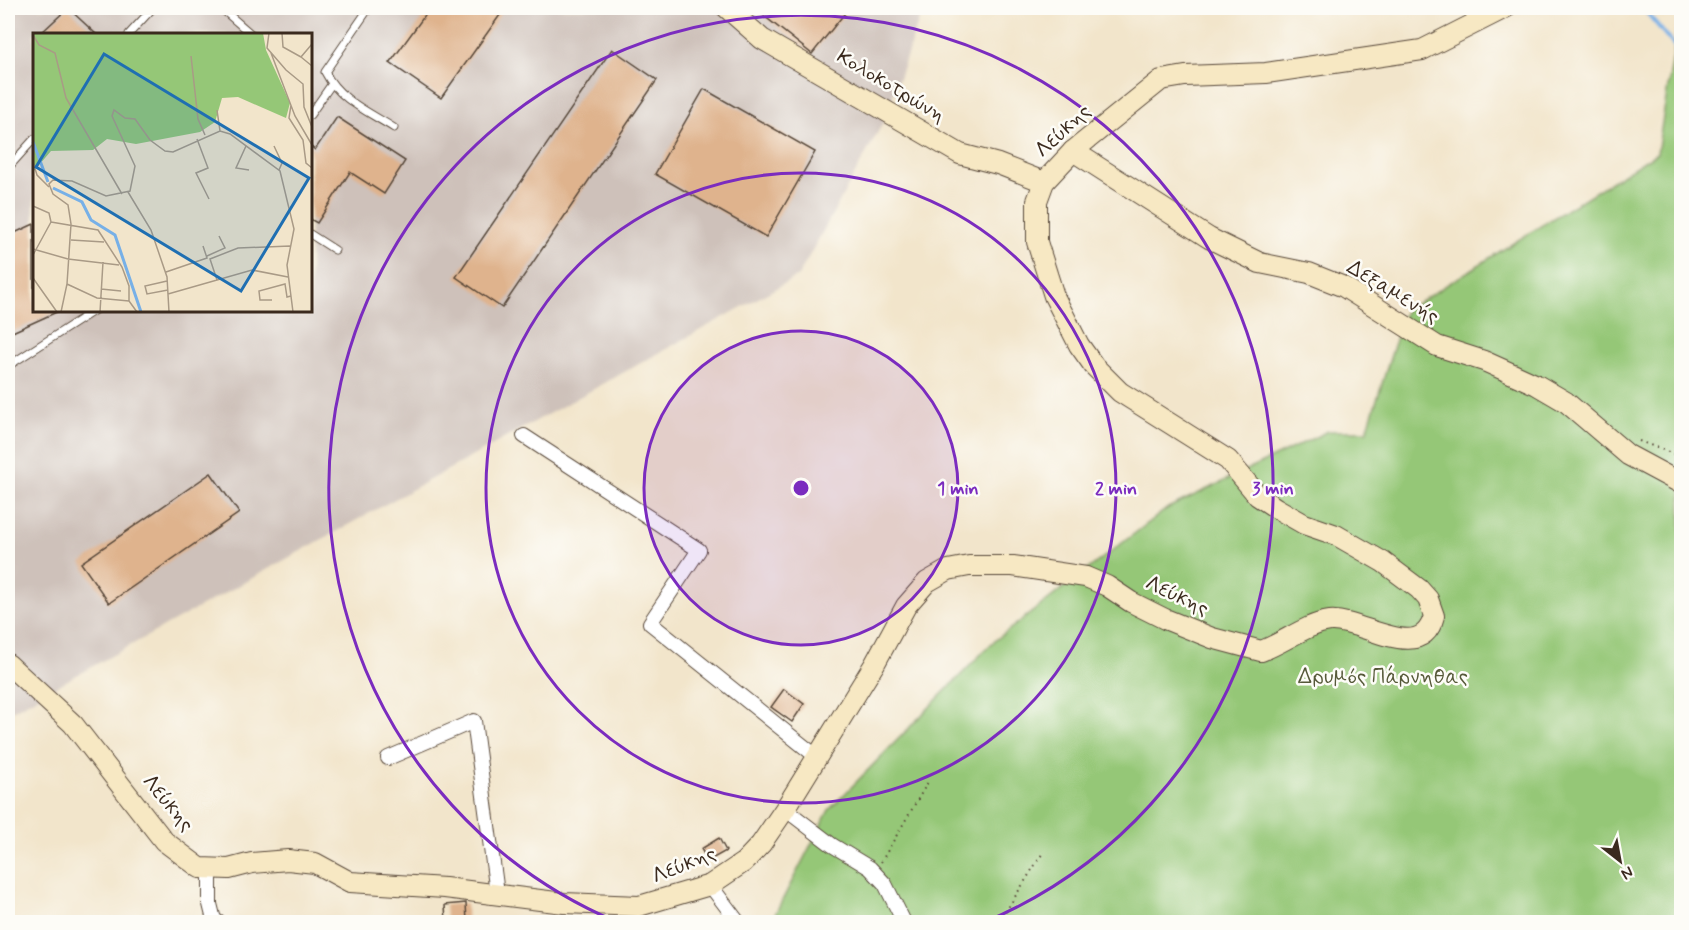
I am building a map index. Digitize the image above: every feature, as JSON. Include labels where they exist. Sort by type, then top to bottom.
[{"type":"street","name":"Κολοκοτρώνη","points":[[727,8],[762,39],[960,154],[998,164],[1044,182]]},
{"type":"street","name":"Λεύκης","points":[[8,664],[73,724],[164,841],[186,860],[200,868],[210,870],[288,860],[315,863],[350,882],[497,894],[564,903],[639,906],[710,885],[744,862],[761,844],[874,665],[906,606],[927,582],[948,570],[969,566],[1013,566],[1086,577],[1107,586],[1131,602],[1165,619],[1212,638],[1261,651],[1318,624],[1331,621],[1352,624],[1403,639],[1425,633],[1432,624],[1432,609],[1428,599],[1419,589],[1383,562],[1336,535],[1304,524],[1258,496],[1228,460],[1119,393],[1094,366],[1079,345],[1054,296],[1042,263],[1035,221],[1037,201],[1044,182],[1073,151],[1161,80],[1185,76],[1266,73],[1422,50],[1504,8]]},
{"type":"street","name":"Δεξαμενής","points":[[1073,151],[1209,238],[1260,262],[1308,273],[1344,287],[1437,346],[1484,362],[1536,385],[1566,402],[1628,455],[1682,484]]},
{"type":"street","points":[[524,436],[699,550],[650,623],[817,757]]},
{"type":"street","points":[[388,758],[474,721],[497,894]]},
{"type":"street","points":[[785,809],[874,873],[885,884],[904,922]]},
{"type":"street","points":[[210,870],[210,904],[214,921],[218,922]]},
{"type":"street","points":[[710,885],[738,922]]},
{"type":"lane","points":[[130,33],[153,8]]},
{"type":"lane","points":[[220,8],[250,33]]},
{"type":"lane","points":[[369,8],[325,72],[331,85],[342,96],[394,128]]},
{"type":"lane","points":[[312,112],[331,85]]},
{"type":"lane","points":[[8,168],[33,140]]},
{"type":"lane","points":[[312,235],[335,250]]},
{"type":"lane","points":[[8,366],[92,312]]},
{"type":"path","points":[[874,873],[928,782]]},
{"type":"path","points":[[999,922],[1044,851]]},
{"type":"shaded area","points":[[8,8],[923,8],[884,121],[798,276],[8,713]]},
{"type":"green space","name":"Δρυμός Πάρνηθας","points":[[1681,8],[1681,922],[771,922],[829,810],[993,642],[1168,508],[1328,431],[1367,431],[1405,311],[1657,153]]},
{"type":"building","points":[[68,8],[95,33],[41,33]]},
{"type":"building","points":[[430,8],[441,8],[450,14],[454,8],[505,8],[441,98],[390,63]]},
{"type":"building","points":[[754,8],[849,8],[812,54]]},
{"type":"building","points":[[612,49],[657,80],[502,308],[456,277]]},
{"type":"building","points":[[704,89],[815,152],[766,237],[655,174]]},
{"type":"building","points":[[337,117],[405,161],[384,194],[350,172],[317,223],[312,220],[312,148],[315,150]]},
{"type":"building","points":[[33,224],[33,312],[57,312],[8,334],[8,236]]},
{"type":"building","points":[[211,473],[239,513],[109,603],[81,563]]},
{"type":"building","points":[[784,689],[804,704],[792,722],[771,707]]},
{"type":"building","points":[[719,838],[726,851],[708,861],[701,849]]},
{"type":"building","points":[[466,903],[467,922],[446,922],[445,905]]},
{"type":"waterway","points":[[1643,8],[1682,55]]}]
